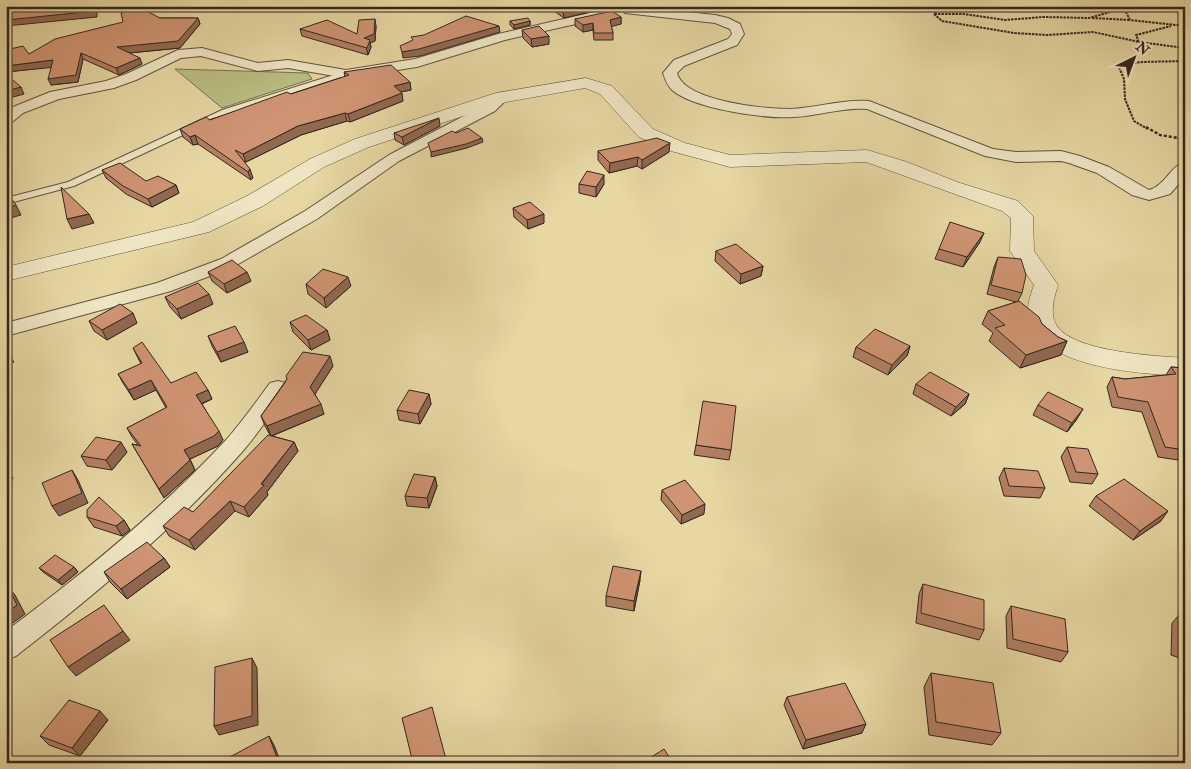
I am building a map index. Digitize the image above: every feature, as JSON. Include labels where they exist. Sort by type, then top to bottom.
[{"type":"street","points":[[6,120],[18,110],[55,95],[109,85],[131,77],[178,54],[202,52],[258,67],[288,64],[327,69],[346,74],[417,62],[532,30],[633,7],[715,19],[736,27],[738,34],[732,42],[679,63],[670,73],[675,86],[691,96],[706,101],[787,113],[798,113],[854,103],[868,105],[990,153],[1016,156],[1061,156],[1074,159],[1103,170],[1138,192],[1149,195],[1164,191],[1185,167]]},
{"type":"street","points":[[6,274],[201,227],[255,201],[317,163],[362,143],[502,97],[562,86],[586,84],[606,90],[646,133],[678,147],[730,160],[867,156],[1010,206],[1022,216],[1022,251],[1046,285],[1039,305],[1046,330],[1056,340],[1086,354],[1129,364],[1185,367]]},
{"type":"street","points":[[6,330],[164,287],[227,263],[311,215],[394,158],[490,108],[502,97]]},
{"type":"street","points":[[6,647],[67,601],[182,501],[236,444],[278,388]]},
{"type":"lane","points":[[6,201],[71,184],[225,112],[346,74]]},
{"type":"path","points":[[367,6],[368,10],[379,6]]},
{"type":"path","points":[[934,14],[940,6]]},
{"type":"path","points":[[1088,18],[1125,7],[1130,20]]},
{"type":"path","points":[[934,14],[964,14],[1005,20],[1044,17],[1130,20],[1185,26]]},
{"type":"path","points":[[934,14],[942,21],[1014,33],[1047,35],[1093,32],[1139,42],[1185,48]]},
{"type":"path","points":[[1139,42],[1136,35],[1175,25]]},
{"type":"path","points":[[1185,62],[1142,62],[1118,65],[1124,79],[1125,99],[1134,122],[1160,135],[1185,140]]},
{"type":"green space","points":[[175,69],[308,73],[312,79],[222,108]]},
{"type":"building","points":[[6,6],[95,6],[95,11],[6,20]]},
{"type":"building","points":[[557,6],[585,6],[563,11]]},
{"type":"building","points":[[139,7],[160,18],[198,18],[178,41],[117,47],[140,58],[116,68],[81,53],[76,75],[48,79],[53,60],[6,66],[6,50],[23,46],[29,54],[55,39],[123,22],[121,13]]},
{"type":"building","points":[[612,11],[621,17],[610,20],[613,33],[594,33],[593,23],[583,25],[575,19]]},
{"type":"building","points":[[466,16],[499,26],[419,49],[402,52],[400,46],[413,40],[411,37],[424,35]]},
{"type":"building","points":[[528,18],[530,21],[514,25],[510,21]]},
{"type":"building","points":[[375,19],[374,34],[364,38],[370,40],[367,48],[300,29],[327,20],[357,34],[359,20]]},
{"type":"building","points":[[539,26],[549,36],[531,39],[522,30]]},
{"type":"building","points":[[391,65],[410,82],[394,86],[402,93],[348,114],[345,113],[298,126],[243,154],[235,150],[250,169],[248,172],[195,135],[190,137],[180,129],[206,117],[210,120],[287,92],[291,94],[349,75],[344,72]]},
{"type":"building","points":[[6,74],[21,87],[6,91]]},
{"type":"building","points":[[439,118],[402,137],[394,133]]},
{"type":"building","points":[[468,128],[482,138],[466,144],[431,152],[428,143],[452,131],[456,133]]},
{"type":"building","points":[[657,138],[670,143],[642,160],[638,157],[610,163],[598,151]]},
{"type":"building","points":[[120,163],[146,181],[158,176],[176,185],[148,199],[123,186],[102,170]]},
{"type":"building","points":[[587,171],[604,175],[596,187],[579,184]]},
{"type":"building","points":[[61,187],[89,214],[67,219]]},
{"type":"building","points":[[6,195],[9,195],[16,205],[6,209]]},
{"type":"building","points":[[530,202],[544,214],[527,220],[513,208]]},
{"type":"building","points":[[950,222],[984,233],[967,257],[939,249]]},
{"type":"building","points":[[736,244],[763,266],[741,274],[716,251]]},
{"type":"building","points":[[998,257],[1021,259],[1026,275],[1022,293],[991,285]]},
{"type":"building","points":[[232,260],[247,272],[224,284],[208,272]]},
{"type":"building","points":[[323,269],[348,277],[324,298],[306,284]]},
{"type":"building","points":[[198,283],[209,294],[177,309],[165,297]]},
{"type":"building","points":[[1019,301],[1039,317],[1042,324],[1058,337],[1067,341],[1026,355],[995,328],[1005,325],[988,311]]},
{"type":"building","points":[[120,304],[133,313],[102,330],[89,321]]},
{"type":"building","points":[[306,315],[327,330],[308,340],[290,322]]},
{"type":"building","points":[[235,326],[244,342],[217,352],[208,336]]},
{"type":"building","points":[[875,329],[910,346],[892,365],[856,347]]},
{"type":"building","points":[[142,342],[171,383],[196,372],[208,390],[196,395],[219,431],[214,436],[184,450],[190,460],[159,489],[132,444],[141,446],[127,428],[167,407],[151,380],[129,390],[118,374],[142,363],[133,348]]},
{"type":"building","points":[[303,352],[330,356],[310,387],[321,404],[267,426],[261,416],[284,384],[287,379],[286,376]]},
{"type":"building","points":[[1171,367],[1185,368],[1185,450],[1165,447],[1148,402],[1118,397],[1112,377],[1125,379],[1176,374]]},
{"type":"building","points":[[930,372],[969,394],[956,407],[916,384]]},
{"type":"building","points":[[409,390],[429,394],[418,414],[397,410]]},
{"type":"building","points":[[1048,392],[1083,409],[1072,423],[1038,405]]},
{"type":"building","points":[[703,401],[736,406],[731,450],[696,445]]},
{"type":"building","points":[[268,435],[294,442],[261,484],[264,485],[244,507],[230,501],[189,540],[163,526],[184,507],[193,512]]},
{"type":"building","points":[[96,437],[121,442],[106,460],[81,456]]},
{"type":"building","points":[[1067,447],[1088,449],[1098,474],[1076,472]]},
{"type":"building","points":[[1004,468],[1038,471],[1045,488],[1009,486]]},
{"type":"building","points":[[72,470],[82,493],[52,506],[42,483]]},
{"type":"building","points":[[414,474],[435,477],[427,498],[405,496]]},
{"type":"building","points":[[1124,479],[1168,511],[1140,531],[1096,496]]},
{"type":"building","points":[[685,480],[705,504],[682,515],[662,490]]},
{"type":"building","points":[[99,497],[124,520],[116,526],[87,517],[87,510]]},
{"type":"building","points":[[147,542],[164,558],[121,589],[104,572]]},
{"type":"building","points":[[55,555],[74,567],[58,580],[39,568]]},
{"type":"building","points":[[613,566],[641,571],[634,601],[606,596]]},
{"type":"building","points":[[923,584],[984,600],[984,630],[921,613]]},
{"type":"building","points":[[6,585],[17,605],[6,613]]},
{"type":"building","points":[[104,605],[123,631],[68,667],[50,640]]},
{"type":"building","points":[[1011,606],[1065,619],[1068,652],[1013,639]]},
{"type":"building","points":[[1180,614],[1185,615],[1185,648],[1180,646]]},
{"type":"building","points":[[252,658],[252,716],[214,726],[215,667]]},
{"type":"building","points":[[931,673],[993,683],[1001,733],[936,722]]},
{"type":"building","points":[[845,683],[866,724],[806,740],[787,697]]},
{"type":"building","points":[[69,700],[100,711],[72,748],[40,736]]},
{"type":"building","points":[[432,707],[447,763],[413,763],[402,718]]},
{"type":"building","points":[[269,736],[279,763],[229,763],[228,758]]},
{"type":"building","points":[[664,749],[673,763],[642,763]]}]
